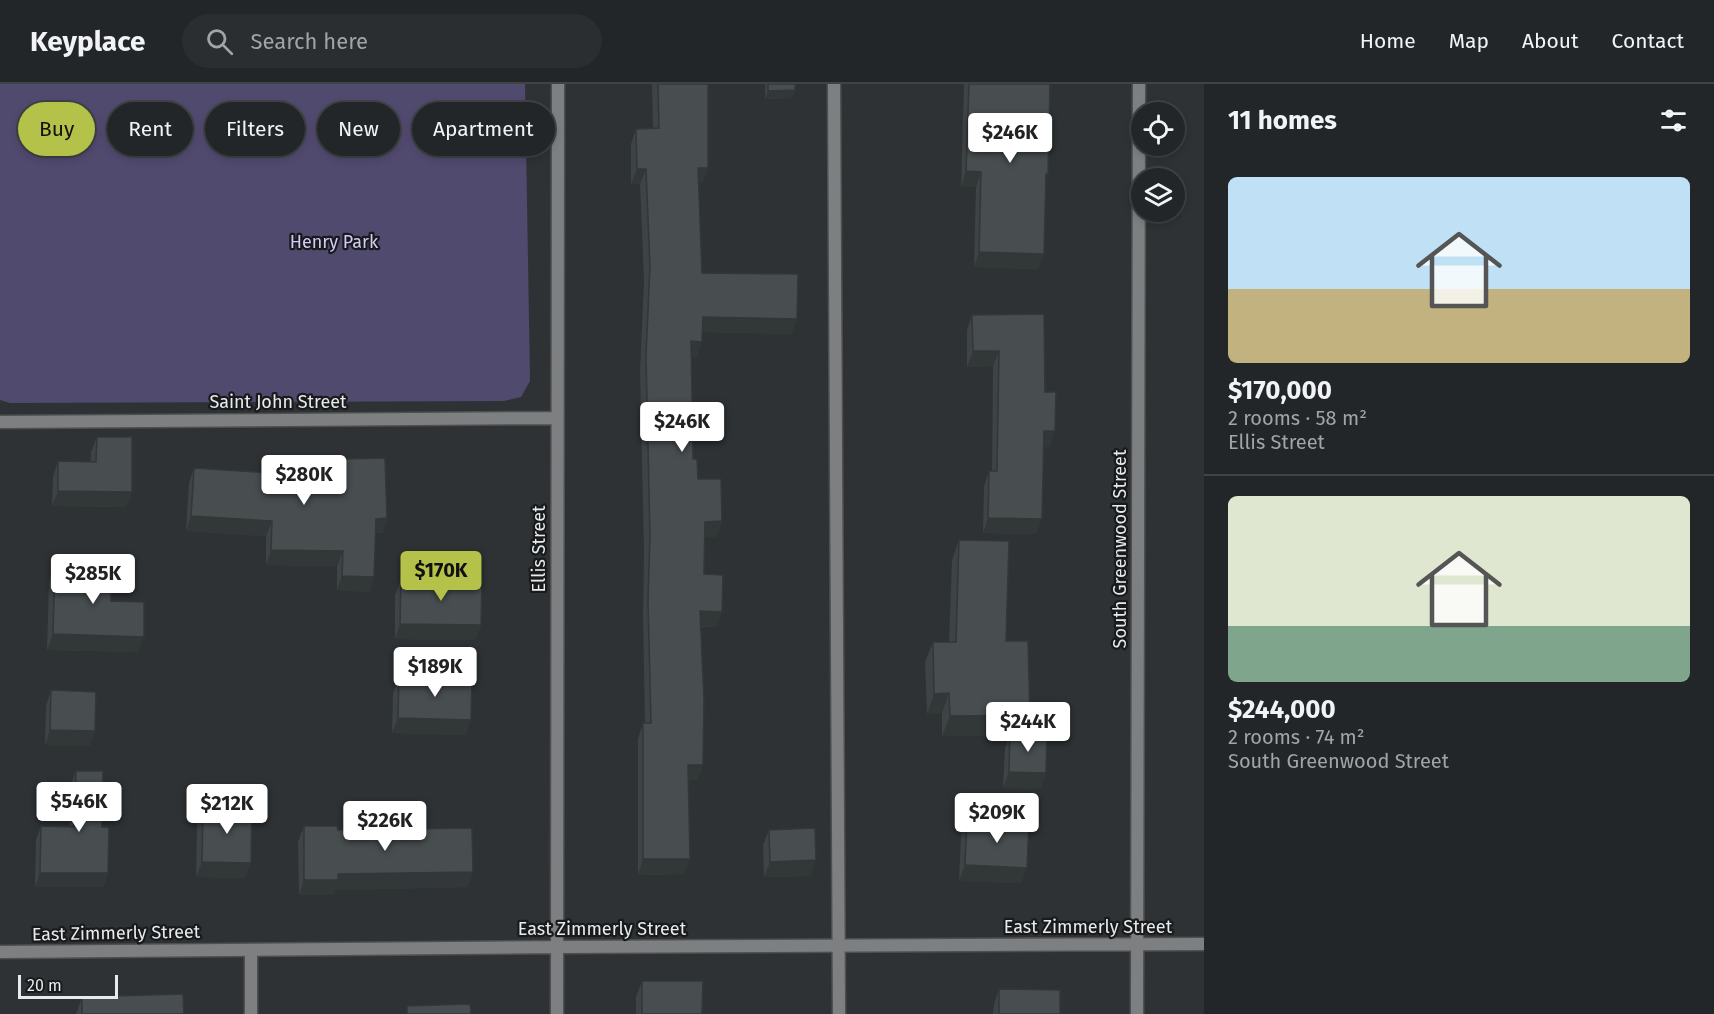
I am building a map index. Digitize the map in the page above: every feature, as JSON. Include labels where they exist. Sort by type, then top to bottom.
[{"type":"street","name":"Ellis Street","points":[[556,1014],[558,84]]},
{"type":"street","points":[[834,84],[838,1014]]},
{"type":"street","name":"South Greenwood Street","points":[[1137,1014],[1139,84]]},
{"type":"street","name":"Saint John Street","points":[[0,422],[557,418]]},
{"type":"street","name":"East Zimmerly Street","points":[[0,952],[1204,944]]},
{"type":"street","points":[[251,950],[251,1014]]},
{"type":"green space","name":"Henry Park","points":[[0,84],[525,84],[525,102],[412,102],[412,156],[526,156],[530,381],[521,397],[504,401],[10,403],[0,400]]},
{"type":"building","points":[[658,84],[708,84],[708,168],[698,168],[702,273],[798,274],[797,319],[703,317],[702,342],[691,341],[693,459],[697,459],[698,479],[721,479],[722,521],[705,522],[704,574],[723,575],[722,612],[700,611],[704,700],[703,765],[688,765],[690,859],[643,859],[643,723],[651,723],[646,356],[650,266],[646,169],[637,169],[636,129],[659,128]]},
{"type":"building","points":[[768,84],[795,84],[795,90],[768,91]]},
{"type":"building","points":[[969,84],[1050,84],[1044,254],[979,252],[981,172],[966,171]]},
{"type":"building","points":[[1044,314],[1045,392],[1056,392],[1055,431],[1044,431],[1042,519],[988,518],[989,471],[997,471],[999,351],[973,351],[972,315]]},
{"type":"building","points":[[97,437],[132,437],[132,492],[58,491],[58,461],[96,462]]},
{"type":"building","points":[[385,458],[387,518],[376,519],[374,577],[342,576],[343,551],[271,550],[272,521],[191,516],[194,468],[272,473],[273,462],[341,463],[341,459]]},
{"type":"building","points":[[959,540],[1009,541],[1006,641],[1028,641],[1030,715],[950,716],[949,693],[934,694],[933,642],[956,642]]},
{"type":"building","points":[[55,565],[111,566],[111,601],[144,602],[144,637],[53,634]]},
{"type":"building","points":[[401,579],[482,580],[481,625],[400,624]]},
{"type":"building","points":[[399,677],[472,679],[471,720],[398,718]]},
{"type":"building","points":[[51,690],[96,692],[95,731],[50,730]]},
{"type":"building","points":[[1010,733],[1047,733],[1046,773],[1009,772]]},
{"type":"building","points":[[76,771],[103,771],[102,827],[109,827],[108,873],[40,873],[41,826],[74,827]]},
{"type":"building","points":[[203,807],[252,808],[251,863],[202,862]]},
{"type":"building","points":[[967,819],[1029,822],[1027,868],[965,865]]},
{"type":"building","points":[[304,826],[337,826],[338,830],[472,828],[473,872],[338,874],[338,880],[304,880]]},
{"type":"building","points":[[815,828],[816,860],[770,862],[769,830]]},
{"type":"building","points":[[642,981],[703,981],[702,1014],[642,1014]]},
{"type":"building","points":[[999,989],[1060,990],[1060,1014],[999,1014]]},
{"type":"building","points":[[183,994],[184,1014],[82,1014],[82,997]]},
{"type":"building","points":[[470,1004],[471,1014],[407,1014],[407,1006]]}]
